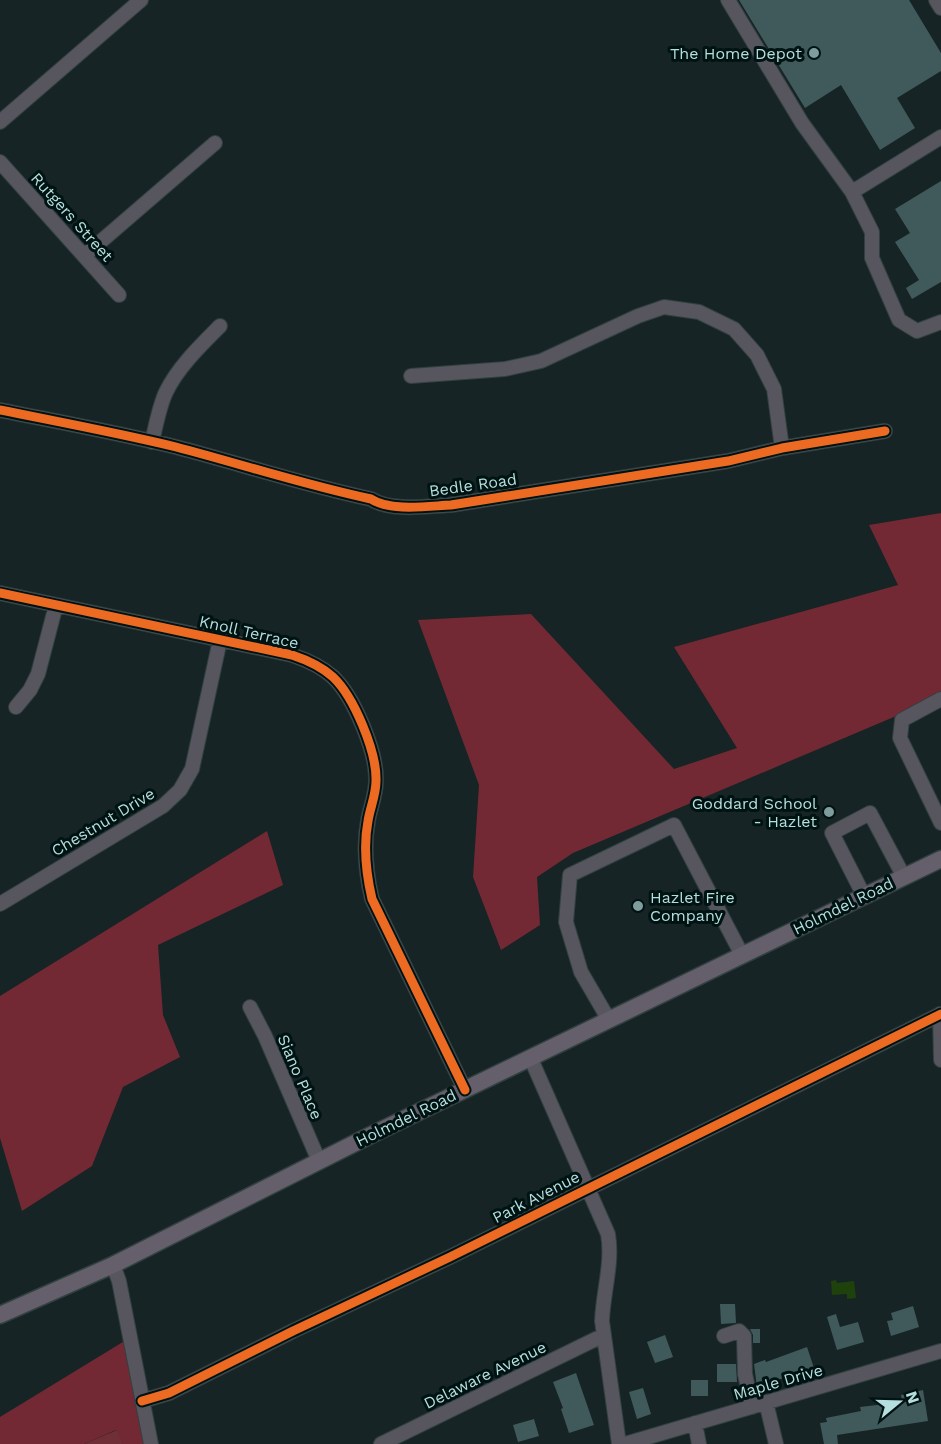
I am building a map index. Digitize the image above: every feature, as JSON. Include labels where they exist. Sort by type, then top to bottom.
[{"type":"main road","name":"Holmdel Road","points":[[0,1315],[113,1265],[319,1161],[941,859]]},
{"type":"street","points":[[0,122],[141,0]]},
{"type":"street","points":[[728,0],[802,123],[852,192],[872,232],[872,258],[899,320],[917,331],[941,322]]},
{"type":"street","points":[[936,0],[941,8]]},
{"type":"street","points":[[852,192],[941,137]]},
{"type":"street","points":[[84,256],[215,142]]},
{"type":"street","name":"Rutgers Street","points":[[0,162],[119,295]]},
{"type":"street","points":[[411,376],[504,369],[523,365],[541,361],[638,315],[664,307],[699,312],[734,329],[757,355],[774,389],[782,448]]},
{"type":"street","points":[[152,442],[162,402],[173,380],[220,326]]},
{"type":"street","name":"Bedle Road","points":[[0,410],[152,442],[320,489],[371,499],[378,504],[419,507],[451,505],[728,461],[782,448],[885,431]]},
{"type":"street","name":"Knoll Terrace","points":[[0,593],[292,656],[309,661],[332,676],[349,699],[369,746],[375,768],[375,791],[365,841],[368,884],[372,899],[465,1090]]},
{"type":"street","points":[[16,707],[30,690],[38,674],[56,605]]},
{"type":"street","name":"Chestnut Drive","points":[[0,904],[163,806],[186,783],[195,760],[220,640]]},
{"type":"street","points":[[941,699],[902,720],[900,738],[941,822]]},
{"type":"street","points":[[864,896],[832,833],[870,813],[904,877]]},
{"type":"street","points":[[609,1020],[581,972],[566,922],[570,875],[674,825],[742,955]]},
{"type":"street","name":"Siano Place","points":[[250,1007],[265,1036],[319,1161]]},
{"type":"street","points":[[941,1014],[941,1060]]},
{"type":"street","name":"Park Avenue","points":[[142,1401],[169,1393],[450,1257],[941,1014]]},
{"type":"street","points":[[531,1059],[605,1226],[609,1243],[609,1262],[603,1301],[604,1335],[619,1444]]},
{"type":"street","points":[[113,1265],[119,1281],[151,1444]]},
{"type":"street","points":[[724,1336],[739,1331],[744,1336],[745,1374],[752,1407]]},
{"type":"street","name":"Delaware Avenue","points":[[381,1444],[604,1335]]},
{"type":"street","name":"Maple Drive","points":[[625,1444],[941,1351]]},
{"type":"street","points":[[766,1402],[776,1444]]},
{"type":"street","points":[[695,1423],[699,1444]]},
{"type":"shaded area","points":[[941,513],[941,697],[573,853],[537,877],[540,925],[501,950],[473,877],[479,785],[418,620],[531,614],[674,769],[737,748],[674,647],[898,585],[869,525]]},
{"type":"shaded area","points":[[267,831],[283,885],[158,945],[163,1015],[180,1057],[123,1087],[92,1166],[22,1211],[0,1138],[0,996]]},
{"type":"shaded area","points":[[836,1280],[837,1283],[854,1281],[856,1298],[847,1299],[847,1294],[832,1295],[831,1281]]},
{"type":"shaded area","points":[[131,1337],[151,1444],[123,1444],[116,1430],[84,1444],[0,1444],[0,1417]]},
{"type":"shaded area","points":[[117,1430],[123,1444],[84,1444]]},
{"type":"building","points":[[739,0],[909,0],[941,53],[941,71],[897,98],[915,128],[880,150],[841,85],[805,108]]},
{"type":"building","points":[[941,181],[941,282],[912,299],[906,288],[919,280],[895,242],[910,233],[895,209]]},
{"type":"building","points":[[720,1304],[735,1304],[736,1323],[721,1324]]},
{"type":"building","points":[[913,1306],[919,1327],[891,1336],[887,1321],[893,1320],[891,1313]]},
{"type":"building","points":[[836,1314],[840,1327],[858,1322],[864,1342],[837,1350],[827,1317]]},
{"type":"building","points":[[750,1329],[760,1329],[760,1343],[753,1343]]},
{"type":"building","points":[[665,1335],[673,1357],[655,1363],[647,1342]]},
{"type":"building","points":[[807,1347],[814,1368],[757,1387],[754,1364]]},
{"type":"building","points":[[717,1364],[736,1364],[737,1382],[717,1382]]},
{"type":"building","points":[[576,1373],[594,1425],[569,1433],[553,1382]]},
{"type":"building","points":[[691,1380],[708,1380],[708,1396],[691,1396]]},
{"type":"building","points":[[643,1388],[651,1414],[637,1419],[629,1392]]},
{"type":"building","points":[[923,1390],[928,1421],[837,1435],[838,1444],[824,1444],[820,1423],[827,1422],[826,1418],[861,1411],[860,1407],[902,1402],[901,1395]]},
{"type":"building","points":[[534,1419],[539,1436],[518,1442],[513,1425]]},
{"type":"cycle path","points":[[0,410],[176,447],[399,507],[451,505],[728,461],[782,448],[885,431]]},
{"type":"cycle path","points":[[0,593],[292,655],[314,664],[333,677],[356,711],[373,755],[376,786],[368,821],[365,850],[372,899],[465,1090]]},
{"type":"cycle path","points":[[142,1401],[169,1393],[450,1257],[941,1014]]},
{"type":"place","name":"The Home Depot","points":[[814,53]]},
{"type":"place","name":"Goddard School - Hazlet","points":[[829,812]]},
{"type":"place","name":"Hazlet Fire Company","points":[[638,906]]}]
